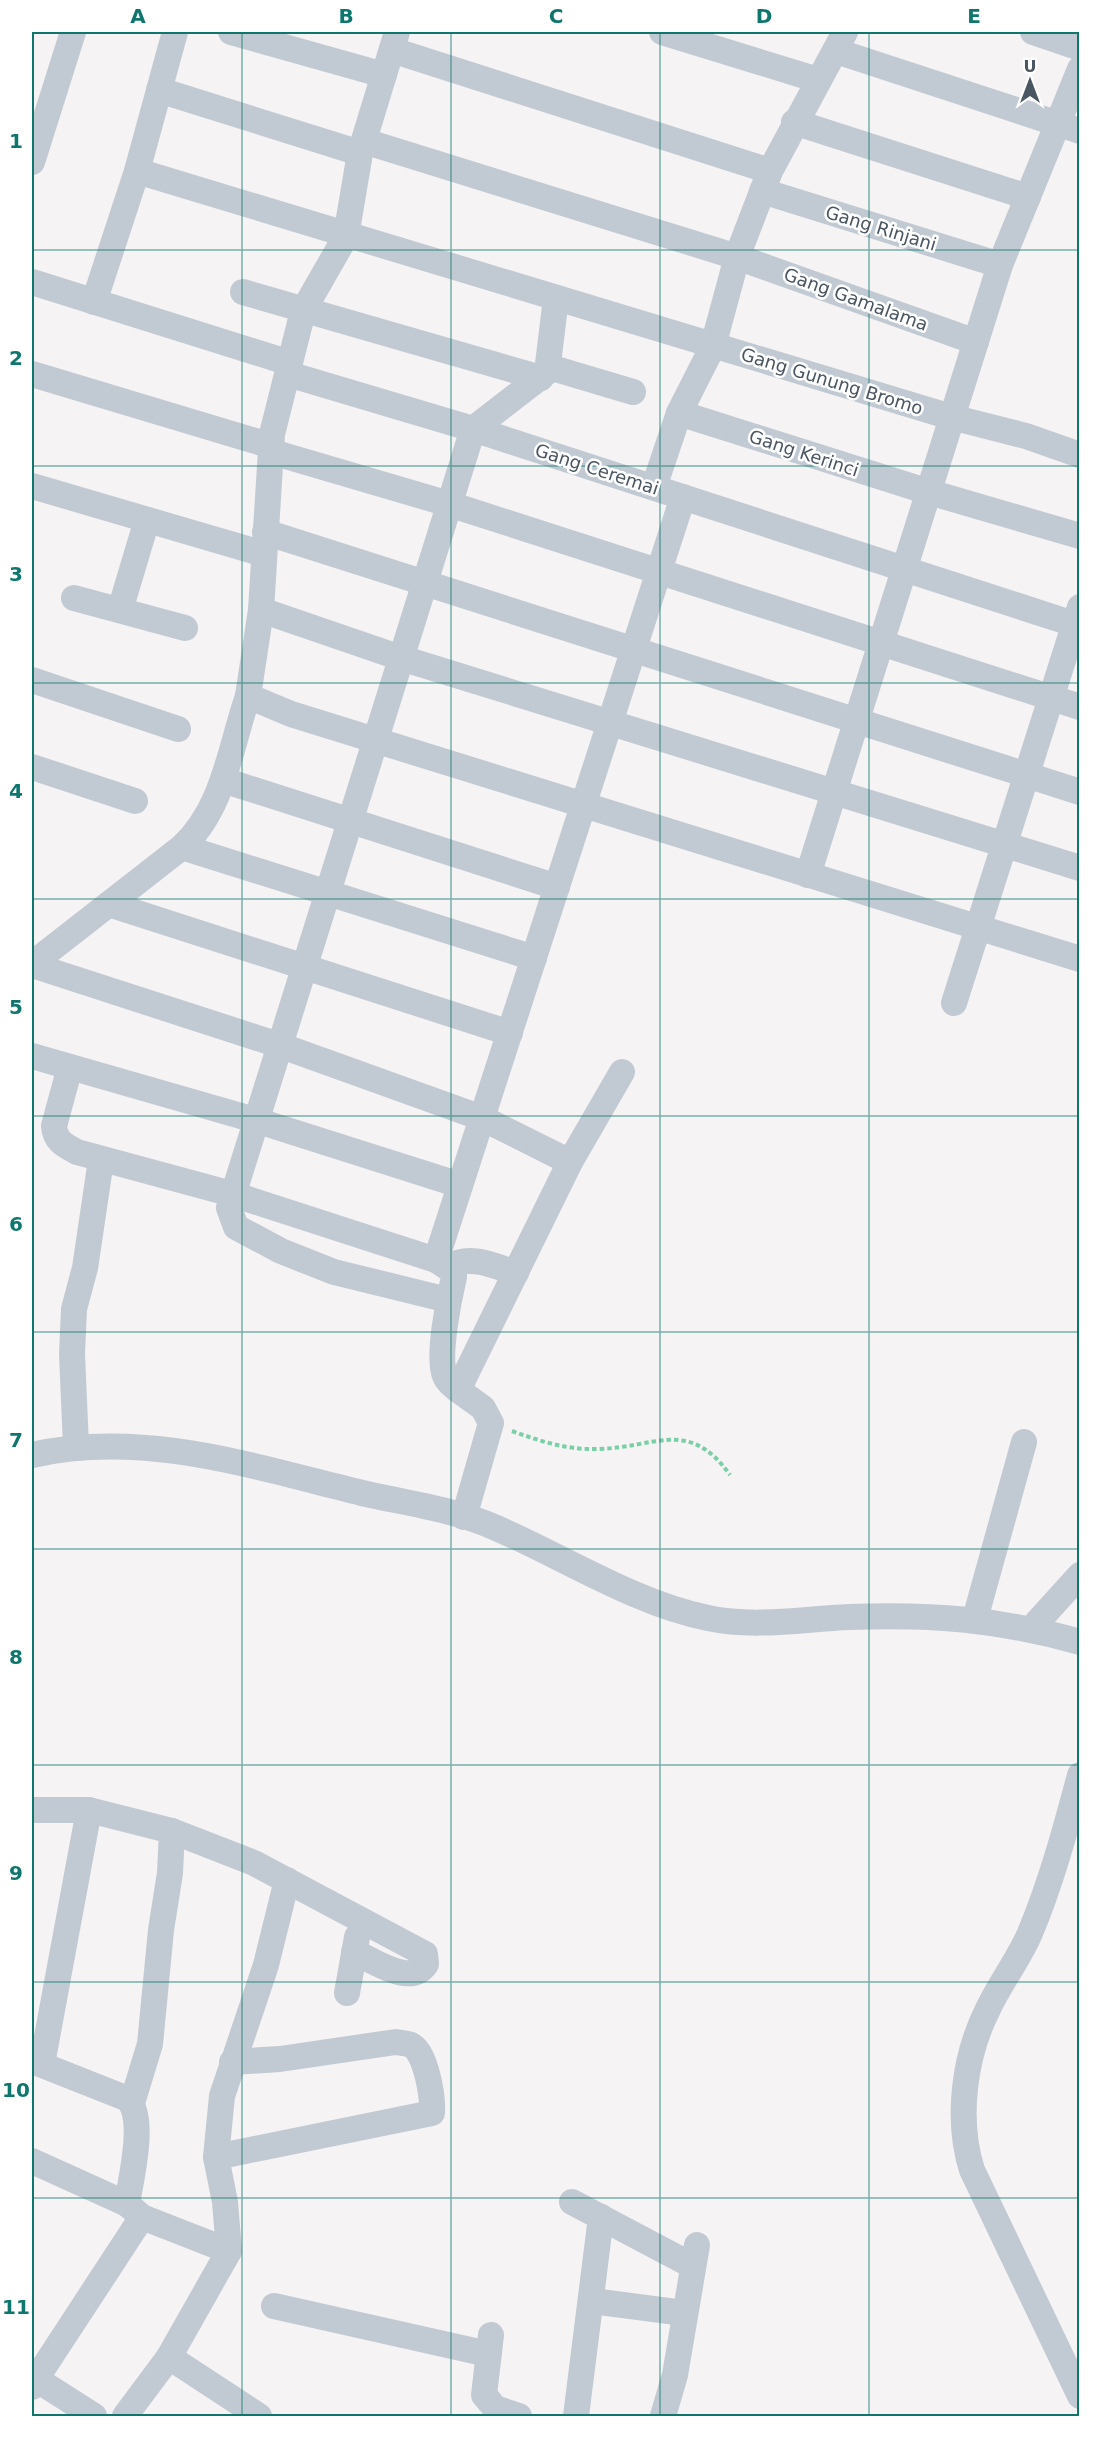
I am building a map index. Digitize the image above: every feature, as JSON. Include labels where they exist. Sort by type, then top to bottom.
[{"type":"street","points":[[32,162],[42,94],[73,32]]},
{"type":"street","points":[[94,302],[137,171],[175,32]]},
{"type":"street","points":[[231,32],[384,75]]},
{"type":"street","points":[[662,32],[818,80]]},
{"type":"street","points":[[1033,32],[1080,48]]},
{"type":"street","points":[[32,964],[182,847],[207,819],[223,780],[248,696],[261,610],[264,543],[277,410],[303,311],[346,236],[362,147],[394,41]]},
{"type":"street","name":"Gang Rinjani","points":[[394,41],[766,181],[1000,265]]},
{"type":"street","points":[[654,487],[679,413],[713,346],[737,257],[766,181],[794,122],[840,41],[1068,128]]},
{"type":"street","points":[[808,875],[1000,265],[1028,197],[1068,128],[1080,69]]},
{"type":"street","name":"Gang Gamalama","points":[[159,90],[737,257],[976,342]]},
{"type":"street","points":[[794,122],[1028,197]]},
{"type":"street","name":"Gang Gunung Bromo","points":[[137,171],[951,417],[1026,436],[1080,455]]},
{"type":"street","name":"Gang Ceremai","points":[[32,282],[683,497],[905,568],[1078,619]]},
{"type":"street","points":[[243,292],[303,311],[633,392]]},
{"type":"street","points":[[448,1300],[334,1272],[281,1251],[236,1227],[229,1208],[473,429],[545,372],[556,298]]},
{"type":"street","points":[[32,374],[450,504],[1080,707]]},
{"type":"street","name":"Gang Kerinci","points":[[679,413],[929,492],[1080,536]]},
{"type":"street","points":[[32,486],[147,520],[264,543],[425,582],[1080,792]]},
{"type":"street","points":[[442,1264],[460,1185],[683,497]]},
{"type":"street","points":[[120,610],[147,520]]},
{"type":"street","points":[[74,598],[185,628]]},
{"type":"street","points":[[261,610],[401,658],[1080,868]]},
{"type":"street","points":[[954,1003],[1078,619]]},
{"type":"street","points":[[32,680],[178,729]]},
{"type":"street","points":[[248,696],[291,714],[376,741],[979,930],[1080,959]]},
{"type":"street","points":[[32,766],[135,801]]},
{"type":"street","points":[[223,780],[557,887]]},
{"type":"street","points":[[182,847],[534,958]]},
{"type":"street","points":[[109,904],[510,1033]]},
{"type":"street","points":[[32,964],[279,1044],[483,1118],[570,1162]]},
{"type":"street","points":[[32,1056],[255,1120],[460,1185]]},
{"type":"street","points":[[70,1067],[54,1126],[55,1135],[76,1152],[232,1194],[442,1264],[468,1259],[516,1273]]},
{"type":"street","points":[[458,1390],[570,1162],[622,1072]]},
{"type":"street","points":[[76,1446],[72,1354],[75,1309],[85,1268],[101,1160]]},
{"type":"street","points":[[442,1264],[454,1277],[448,1300],[443,1368],[450,1384],[483,1408],[491,1423],[464,1517]]},
{"type":"street","points":[[975,1619],[1024,1442]]},
{"type":"street","points":[[32,1455],[76,1446],[125,1445],[203,1455],[464,1517],[497,1528],[639,1595],[704,1618],[752,1623],[847,1617],[975,1619],[1031,1629],[1080,1642]]},
{"type":"street","points":[[1031,1629],[1080,1575]]},
{"type":"street","points":[[1080,1775],[1030,1934],[987,2011],[974,2043],[963,2123],[965,2147],[972,2170],[1074,2373],[1080,2396]]},
{"type":"street","points":[[32,1810],[89,1810],[172,1831],[254,1863],[425,1954],[426,1964],[420,1972],[408,1976],[354,1952]]},
{"type":"street","points":[[89,1810],[37,2062],[132,2103]]},
{"type":"street","points":[[94,2416],[34,2383],[134,2211],[138,2120],[132,2103],[150,2044],[161,1929],[170,1873],[172,1831]]},
{"type":"street","points":[[125,2416],[169,2356],[229,2252],[225,2202],[216,2157],[222,2096],[266,1965],[286,1880]]},
{"type":"street","points":[[347,1993],[360,1918]]},
{"type":"street","points":[[216,2157],[432,2113],[425,2064],[420,2052],[411,2045],[396,2042],[280,2059],[232,2062]]},
{"type":"street","points":[[32,2161],[134,2211],[229,2252]]},
{"type":"street","points":[[572,2202],[601,2217],[695,2256],[675,2375],[663,2416]]},
{"type":"street","points":[[576,2416],[601,2217]]},
{"type":"street","points":[[592,2301],[684,2313]]},
{"type":"street","points":[[274,2306],[489,2344],[484,2395],[495,2408],[519,2416]]},
{"type":"street","points":[[169,2356],[218,2391],[259,2416]]},
{"type":"path","points":[[491,1423],[546,1443],[577,1449],[624,1448],[662,1440],[690,1440],[717,1457],[730,1475]]}]
